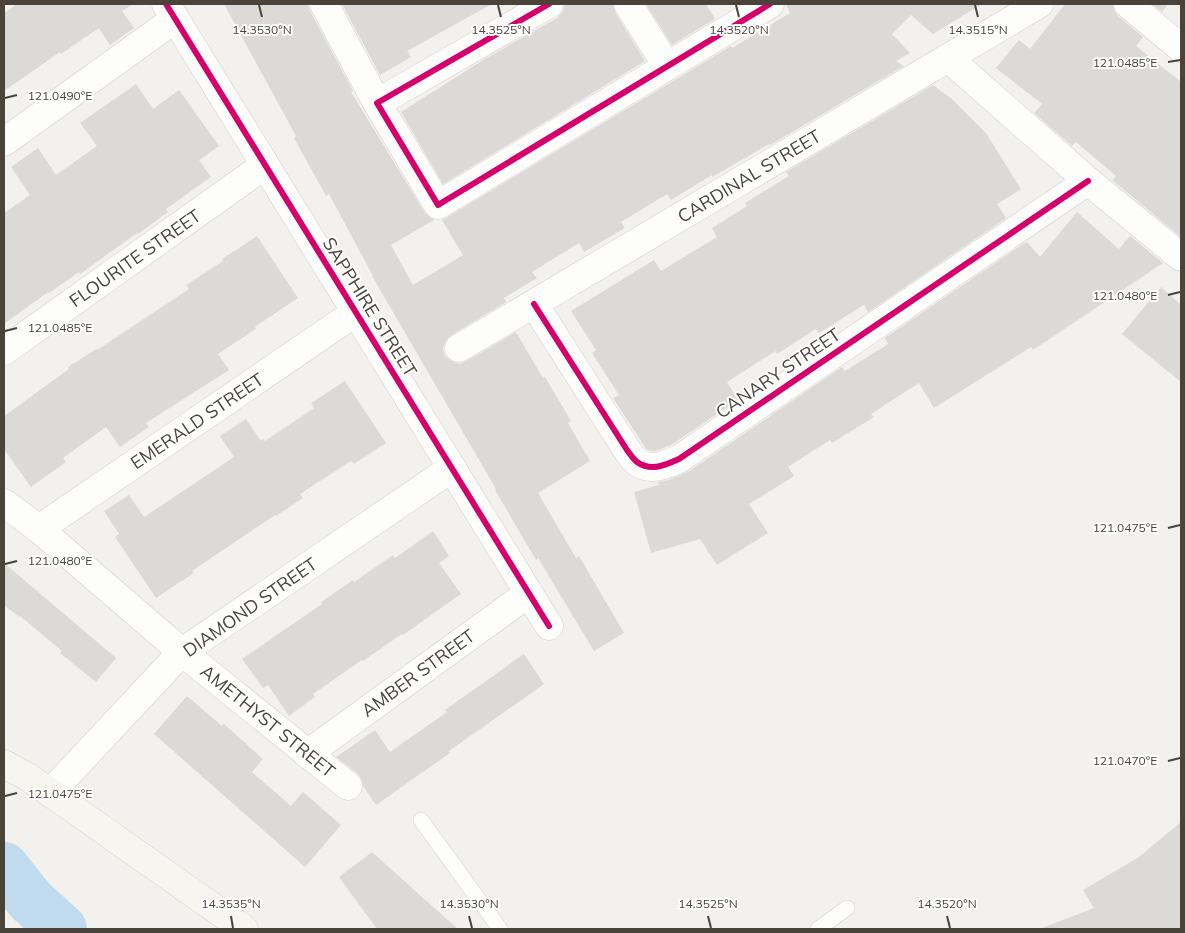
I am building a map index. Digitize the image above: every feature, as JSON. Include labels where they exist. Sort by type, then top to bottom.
[{"type":"main road","points":[[4,764],[28,777],[244,929]]},
{"type":"street","points":[[324,4],[377,103],[438,205],[770,4]]},
{"type":"street","points":[[377,103],[550,4]]},
{"type":"street","points":[[628,4],[667,66]]},
{"type":"street","name":"CARDINAL STREET","points":[[459,348],[1039,4]]},
{"type":"street","points":[[1128,4],[1181,48]]},
{"type":"street","points":[[4,142],[171,12]]},
{"type":"street","name":"SAPPHIRE STREET","points":[[171,12],[549,626]]},
{"type":"street","points":[[948,58],[1088,181],[1181,257]]},
{"type":"street","name":"FLOURITE STREET","points":[[4,351],[266,165]]},
{"type":"street","name":"CANARY STREET","points":[[534,304],[627,450],[637,462],[648,467],[662,466],[679,459],[1088,181]]},
{"type":"street","name":"EMERALD STREET","points":[[39,529],[356,312]]},
{"type":"street","name":"DIAMOND STREET","points":[[50,793],[182,652],[452,468]]},
{"type":"street","name":"AMETHYST STREET","points":[[4,503],[39,529],[182,652],[348,786]]},
{"type":"street","name":"AMBER STREET","points":[[307,754],[529,593]]},
{"type":"lane","points":[[421,820],[500,929]]},
{"type":"lane","points":[[818,929],[847,908]]},
{"type":"building","points":[[17,4],[133,4],[122,11],[134,28],[110,45],[99,28],[61,54],[60,52],[4,91],[4,13]]},
{"type":"building","points":[[224,4],[308,4],[353,91],[351,92],[425,213],[434,220],[391,245],[413,285],[463,255],[442,220],[731,46],[732,48],[790,13],[786,4],[982,4],[933,34],[911,15],[892,34],[910,53],[896,61],[904,66],[770,145],[712,177],[712,175],[671,200],[667,194],[621,222],[625,228],[584,252],[579,243],[532,272],[537,278],[504,298],[506,302],[451,335],[446,340],[443,348],[445,356],[451,361],[460,364],[516,332],[571,421],[568,423],[590,461],[538,493],[576,558],[579,556],[624,633],[594,651],[538,558],[536,560],[372,276],[329,194],[326,196],[294,138],[296,136]]},
{"type":"building","points":[[342,4],[492,4],[407,51],[411,57],[380,75]]},
{"type":"building","points":[[565,4],[613,4],[615,12],[645,61],[443,184],[401,112],[483,60],[557,18],[563,11]]},
{"type":"building","points":[[646,4],[706,4],[715,19],[672,45]]},
{"type":"building","points":[[1065,4],[1113,4],[1118,16],[1143,37],[1136,46],[1181,82],[1181,237],[1112,180],[1116,176],[1076,142],[1072,146],[1034,113],[1042,104],[996,68],[1019,40],[1030,49]]},
{"type":"building","points":[[1152,4],[1168,4],[1162,12]]},
{"type":"building","points":[[136,84],[153,109],[179,90],[219,146],[199,160],[211,177],[166,209],[168,212],[138,234],[80,274],[79,272],[48,292],[4,324],[4,213],[30,195],[11,167],[38,148],[56,175],[97,146],[80,123]]},
{"type":"building","points":[[933,85],[952,99],[986,133],[1021,189],[997,204],[1006,218],[868,312],[864,305],[819,333],[816,329],[777,354],[776,351],[727,382],[738,400],[671,445],[656,451],[646,449],[613,398],[619,395],[592,353],[596,350],[571,311],[654,260],[661,271],[717,237],[712,228],[747,206],[745,203],[789,176],[786,172]]},
{"type":"building","points":[[1077,212],[1119,249],[1130,236],[1163,263],[1033,350],[1031,347],[934,408],[919,383],[871,414],[874,417],[832,443],[830,440],[788,467],[794,476],[749,504],[768,533],[717,565],[700,539],[651,553],[634,492],[659,485],[658,482],[669,480],[688,472],[842,367],[845,371],[888,344],[885,338],[1023,244],[1027,242],[1040,257]]},
{"type":"building","points":[[257,236],[298,298],[218,354],[229,370],[146,423],[149,427],[120,447],[106,427],[63,458],[66,462],[31,487],[4,449],[4,416],[69,369],[68,367],[189,289],[186,285]]},
{"type":"building","points":[[1161,287],[1181,305],[1181,382],[1122,334]]},
{"type":"building","points":[[345,381],[386,443],[354,464],[351,461],[300,494],[303,498],[192,571],[194,573],[156,598],[115,537],[119,534],[104,511],[129,495],[144,517],[234,457],[220,436],[246,419],[261,441],[263,439],[265,441],[314,408],[311,403]]},
{"type":"building","points":[[433,531],[449,556],[439,563],[461,594],[403,635],[362,660],[313,694],[315,697],[289,716],[268,685],[263,688],[242,659],[322,604],[321,602],[353,580],[354,582],[393,555],[395,558]]},
{"type":"building","points":[[4,563],[116,658],[96,682],[60,653],[62,651],[4,605]]},
{"type":"building","points":[[524,654],[544,684],[376,805],[363,786],[358,774],[336,757],[375,730],[390,752]]},
{"type":"building","points":[[187,696],[222,726],[224,724],[263,759],[252,772],[291,806],[303,792],[341,825],[305,867],[154,734]]},
{"type":"building","points":[[1181,822],[1181,929],[1042,928],[1094,908],[1083,890],[1139,857]]},
{"type":"building","points":[[372,852],[458,929],[377,929],[339,877]]},
{"type":"waterway","points":[[4,867],[30,900],[62,929]]},
{"type":"cycle path","points":[[166,4],[549,626]]},
{"type":"cycle path","points":[[549,4],[377,103],[438,205],[770,4]]},
{"type":"cycle path","points":[[534,304],[627,450],[642,465],[648,467],[658,466],[679,459],[1088,181]]}]
